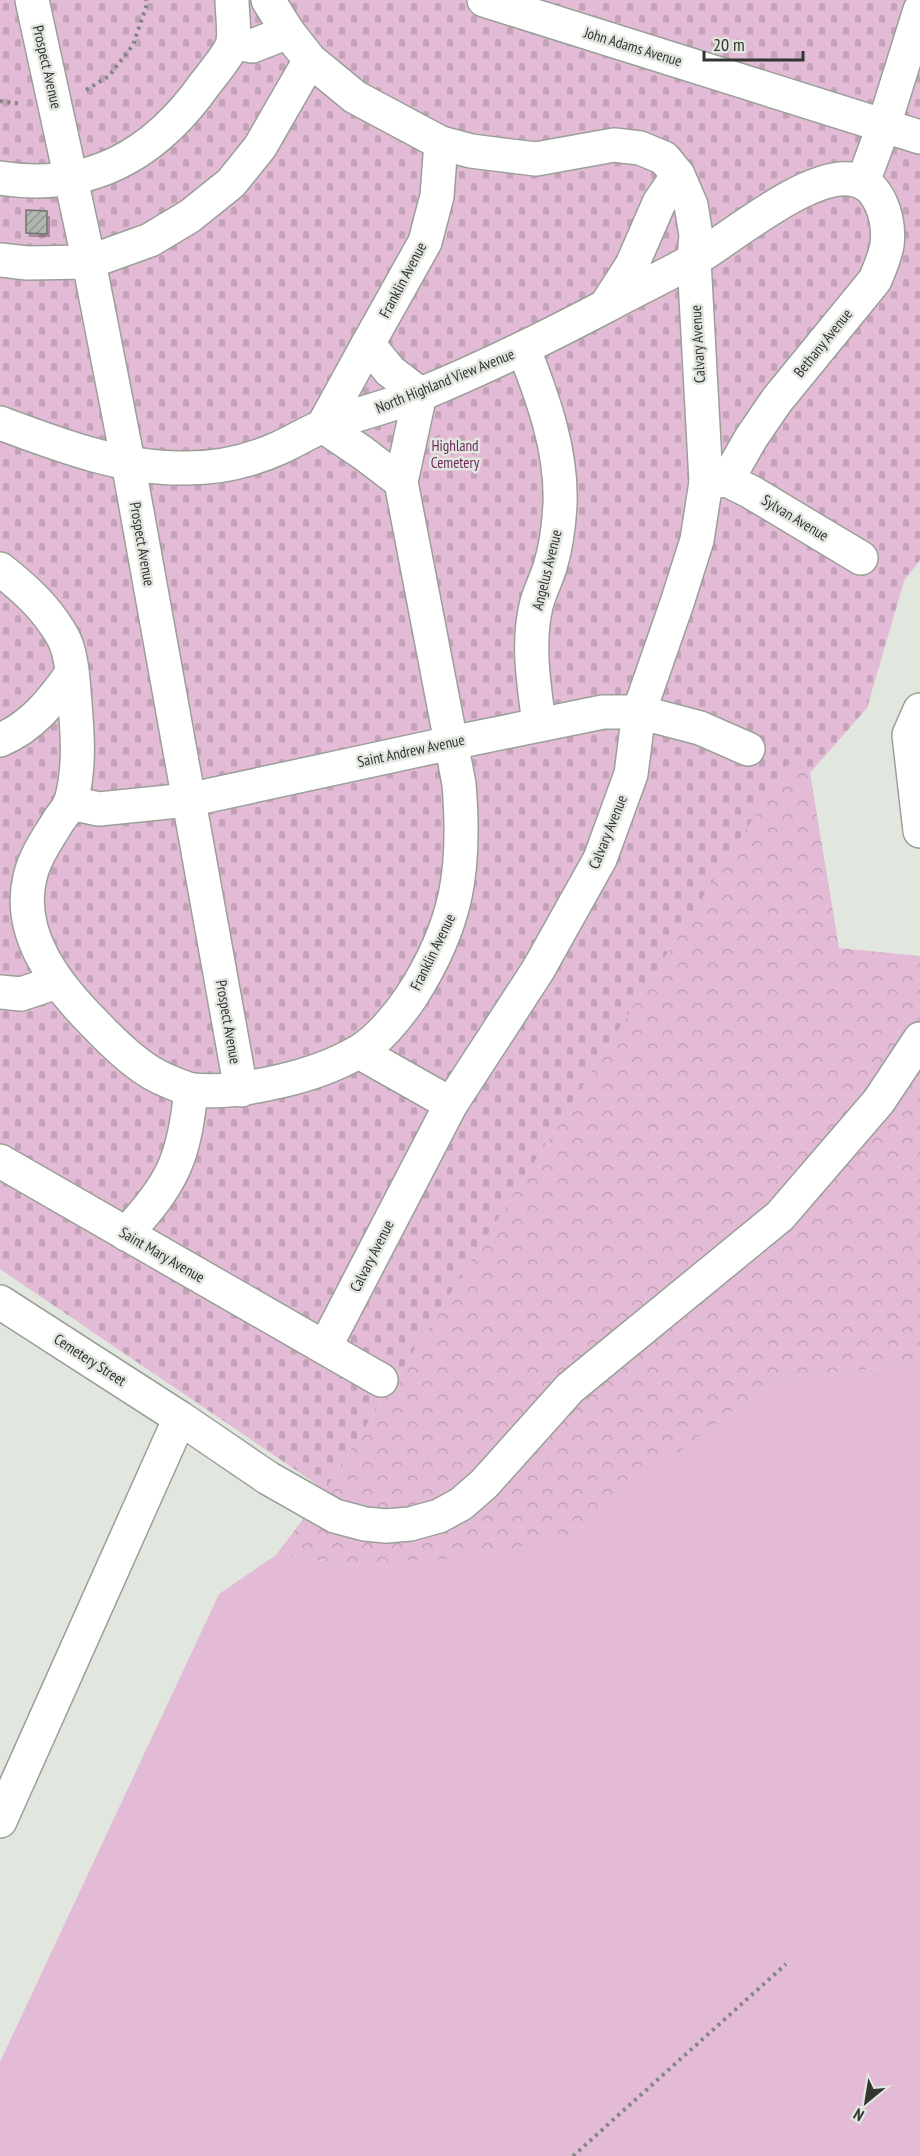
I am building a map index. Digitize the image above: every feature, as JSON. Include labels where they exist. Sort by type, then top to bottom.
[{"type":"lane","name":"Prospect Avenue","points":[[32,0],[72,179],[128,462],[241,1090]]},
{"type":"lane","points":[[0,178],[25,182],[72,179],[98,171],[132,156],[160,137],[188,109],[233,43],[232,0]]},
{"type":"lane","points":[[268,0],[288,32],[310,60],[355,97],[441,143],[471,151],[536,159],[614,145],[640,148],[664,158],[678,175],[659,203],[632,265],[606,306]]},
{"type":"lane","name":"John Adams Avenue","points":[[484,0],[920,137]]},
{"type":"lane","points":[[863,182],[884,125],[920,10]]},
{"type":"lane","points":[[233,43],[252,46],[288,32]]},
{"type":"lane","points":[[0,261],[89,262],[150,240],[190,216],[231,183],[260,147],[310,60]]},
{"type":"lane","name":"Franklin Avenue","points":[[323,426],[425,242],[437,196],[441,143]]},
{"type":"lane","name":"Calvary Avenue","points":[[326,1347],[451,1104],[538,970],[600,858],[631,774],[639,712],[678,603],[717,481],[694,260],[694,220],[691,205],[678,175]]},
{"type":"lane","name":"North Highland View Avenue","points":[[0,423],[83,452],[160,468],[187,468],[246,461],[323,426],[420,394],[524,350],[694,260],[791,197],[827,181],[851,178],[863,182]]},
{"type":"lane","name":"Bethany Avenue","points":[[717,481],[777,400],[874,280],[882,263],[887,243],[882,202],[863,182]]},
{"type":"lane","points":[[369,344],[390,371],[420,394]]},
{"type":"lane","name":"Angelus Avenue","points":[[524,350],[544,399],[559,472],[558,528],[532,632],[531,659],[538,724]]},
{"type":"lane","name":"Franklin Avenue","points":[[70,802],[36,860],[28,892],[31,928],[39,949],[57,982],[86,1016],[148,1071],[168,1082],[191,1090],[215,1093],[241,1090],[304,1075],[359,1052],[397,1018],[424,977],[454,906],[463,831],[459,784],[401,482],[420,394]]},
{"type":"lane","points":[[323,426],[401,482]]},
{"type":"lane","name":"Sylvan Avenue","points":[[717,481],[752,492],[861,558]]},
{"type":"lane","points":[[0,568],[40,604],[55,624],[67,647],[78,734],[76,769],[70,802]]},
{"type":"lane","points":[[0,740],[11,736],[34,720],[72,673]]},
{"type":"lane","points":[[920,710],[909,735],[920,831]]},
{"type":"lane","name":"Saint Andrew Avenue","points":[[70,802],[99,809],[188,800],[603,712],[639,712],[700,728],[748,749]]},
{"type":"lane","points":[[0,992],[21,994],[57,982]]},
{"type":"lane","name":"Cemetery Street","points":[[0,1302],[180,1418],[268,1478],[334,1516],[365,1524],[386,1526],[410,1524],[439,1516],[461,1504],[484,1485],[570,1388],[780,1216],[879,1101],[920,1039]]},
{"type":"lane","points":[[359,1052],[451,1104]]},
{"type":"lane","points":[[126,1234],[151,1207],[171,1177],[182,1151],[188,1125],[191,1090]]},
{"type":"lane","name":"Saint Mary Avenue","points":[[0,1161],[381,1380]]},
{"type":"lane","points":[[0,1821],[180,1418]]},
{"type":"path","points":[[0,101],[36,106],[75,98],[109,76],[133,45],[146,7],[146,0]]},
{"type":"path","points":[[573,2156],[786,1964]]},
{"type":"green space","name":"Highland Cemetery","points":[[0,0],[920,0],[920,560],[904,581],[867,708],[810,773],[787,765],[325,1490],[0,1269]]},
{"type":"green space","points":[[787,764],[810,773],[839,948],[920,956],[920,1367],[913,1365],[775,1378],[570,1536],[471,1557],[347,1564],[276,1555],[325,1490]]},
{"type":"green space","points":[[913,1365],[920,1367],[920,2156],[0,2156],[0,2062],[219,1594],[276,1555],[347,1564],[569,1536],[775,1378]]},
{"type":"building","points":[[26,210],[47,211],[47,234],[26,233]]}]
